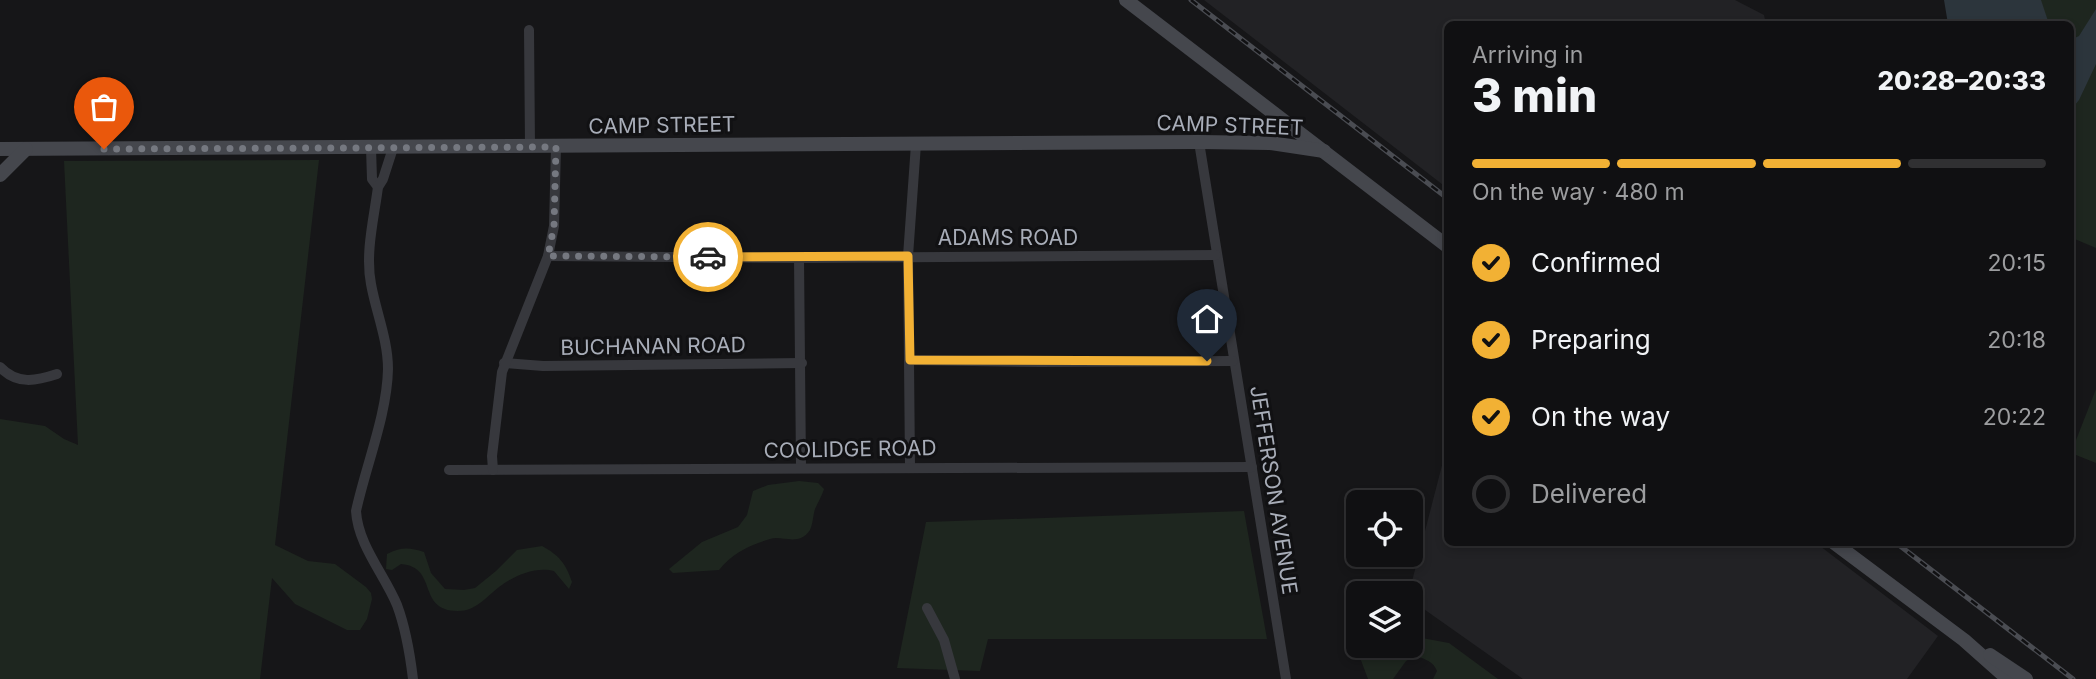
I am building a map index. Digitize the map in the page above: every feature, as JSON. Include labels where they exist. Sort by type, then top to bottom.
[{"type":"main road","points":[[1126,0],[1444,244]]},
{"type":"main road","points":[[1270,144],[1286,122]]},
{"type":"main road","name":"CAMP STREET","points":[[0,149],[1199,142],[1270,144],[1324,151]]},
{"type":"main road","points":[[0,174],[26,149]]},
{"type":"main road","points":[[0,167],[0,174]]},
{"type":"main road","points":[[1838,546],[1964,640],[2026,679]]},
{"type":"main road","points":[[1964,640],[2008,679]]},
{"type":"street","points":[[529,30],[530,147]]},
{"type":"street","name":"JEFFERSON AVENUE","points":[[1199,142],[1286,679]]},
{"type":"street","points":[[910,467],[908,256],[916,144]]},
{"type":"street","points":[[493,470],[492,456],[504,363],[548,256],[554,226],[556,147]]},
{"type":"street","points":[[371,148],[372,179],[378,187]]},
{"type":"street","points":[[393,148],[378,187],[369,262],[370,282],[387,349],[388,369],[383,402],[359,499],[357,522],[397,606],[409,646],[413,679]]},
{"type":"street","name":"ADAMS ROAD","points":[[548,256],[799,258],[1216,255]]},
{"type":"street","points":[[799,258],[801,467]]},
{"type":"street","points":[[910,360],[1233,361]]},
{"type":"street","name":"BUCHANAN ROAD","points":[[504,363],[543,366],[802,363]]},
{"type":"street","points":[[0,367],[12,378],[22,380],[39,380],[57,373]]},
{"type":"street","name":"COOLIDGE ROAD","points":[[449,470],[1252,467]]},
{"type":"street","points":[[927,608],[944,640],[955,679]]},
{"type":"shaded area","points":[[1204,0],[1735,0],[1764,15],[1765,21],[1444,21],[1444,186]]},
{"type":"shaded area","points":[[1944,0],[2041,0],[2048,21],[1948,21]]},
{"type":"shaded area","points":[[1992,0],[2096,0],[2096,248],[2074,239],[2074,21],[1992,21]]},
{"type":"shaded area","points":[[2096,9],[2096,64],[2074,106],[2074,38],[2079,36]]},
{"type":"shaded area","points":[[319,160],[275,545],[308,561],[335,564],[366,587],[372,599],[367,619],[360,630],[347,630],[295,604],[272,578],[260,679],[0,679],[0,419],[45,426],[78,445],[64,161]]},
{"type":"shaded area","points":[[2096,389],[2096,463],[2074,454],[2074,445]]},
{"type":"shaded area","points":[[1444,458],[1444,546],[1820,546],[1938,636],[1907,679],[1523,679],[1423,608],[1423,581],[1412,581],[1416,567],[1423,567],[1423,539]]},
{"type":"shaded area","points":[[799,481],[818,483],[824,489],[815,509],[811,528],[806,535],[796,539],[775,538],[755,544],[736,554],[719,570],[673,573],[669,569],[702,542],[738,527],[747,515],[753,491],[768,485]]},
{"type":"shaded area","points":[[1244,511],[1267,639],[988,639],[980,671],[897,668],[926,522]]},
{"type":"shaded area","points":[[542,546],[564,565],[572,582],[569,589],[554,571],[532,571],[511,579],[470,609],[458,611],[445,609],[437,604],[425,580],[413,567],[401,564],[392,570],[386,569],[387,554],[401,549],[419,550],[424,552],[431,573],[445,589],[464,590],[475,588],[517,550]]},
{"type":"shaded area","points":[[1423,638],[1449,643],[1498,679],[1433,679],[1437,671],[1434,665],[1421,658]]},
{"type":"shaded area","points":[[1360,658],[1412,658],[1406,661],[1393,679],[1368,679]]},
{"type":"railway","points":[[1191,0],[1444,196]]},
{"type":"railway","points":[[1900,546],[2073,679]]},
{"type":"way so far","points":[[104,149],[556,147],[554,226],[548,256],[708,257]]},
{"type":"route","points":[[708,257],[908,256],[910,360],[1207,361]]}]
